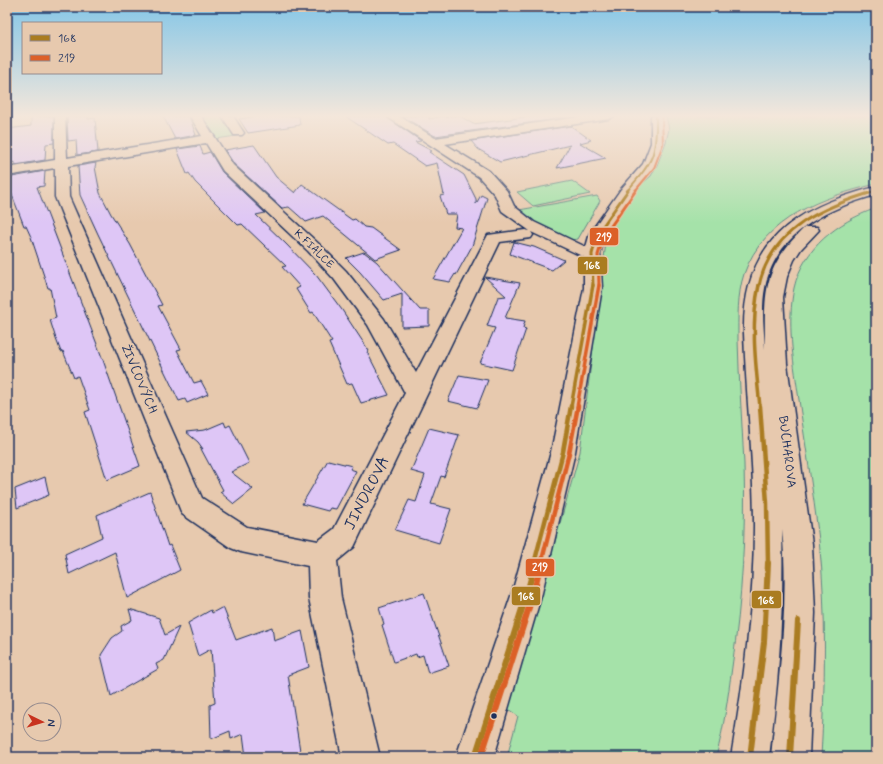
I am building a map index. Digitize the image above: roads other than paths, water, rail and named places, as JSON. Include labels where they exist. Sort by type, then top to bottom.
[{"type":"street","name":"ŽIVCOVÝCH","points":[[61,152],[62,197],[192,506],[241,538],[322,555]]},
{"type":"street","points":[[7,172],[134,152]]},
{"type":"street","name":"K FIALCE","points":[[217,152],[228,168],[314,248],[340,275],[377,323],[417,395]]},
{"type":"street","points":[[449,152],[484,174],[502,194],[505,212],[511,227],[535,240],[588,253]]},
{"type":"street","points":[[475,757],[528,593],[563,452],[593,288],[588,253],[598,232],[626,192],[649,166],[654,152]]},
{"type":"street","name":"BUCHAROVA","points":[[750,757],[764,641],[768,587],[768,526],[754,318],[759,278],[778,244],[799,223],[821,209],[876,191]]},
{"type":"street","name":"BUCHAROVA","points":[[790,757],[797,668],[798,544],[776,364],[774,297],[778,277],[786,260],[795,246],[813,228],[838,213],[876,199]]},
{"type":"street","points":[[505,212],[588,253]]},
{"type":"street","name":"JINDROVA","points":[[322,555],[344,538],[417,395],[494,238],[505,212]]},
{"type":"street","points":[[494,238],[525,235]]},
{"type":"street","points":[[322,555],[325,598],[361,757]]}]
